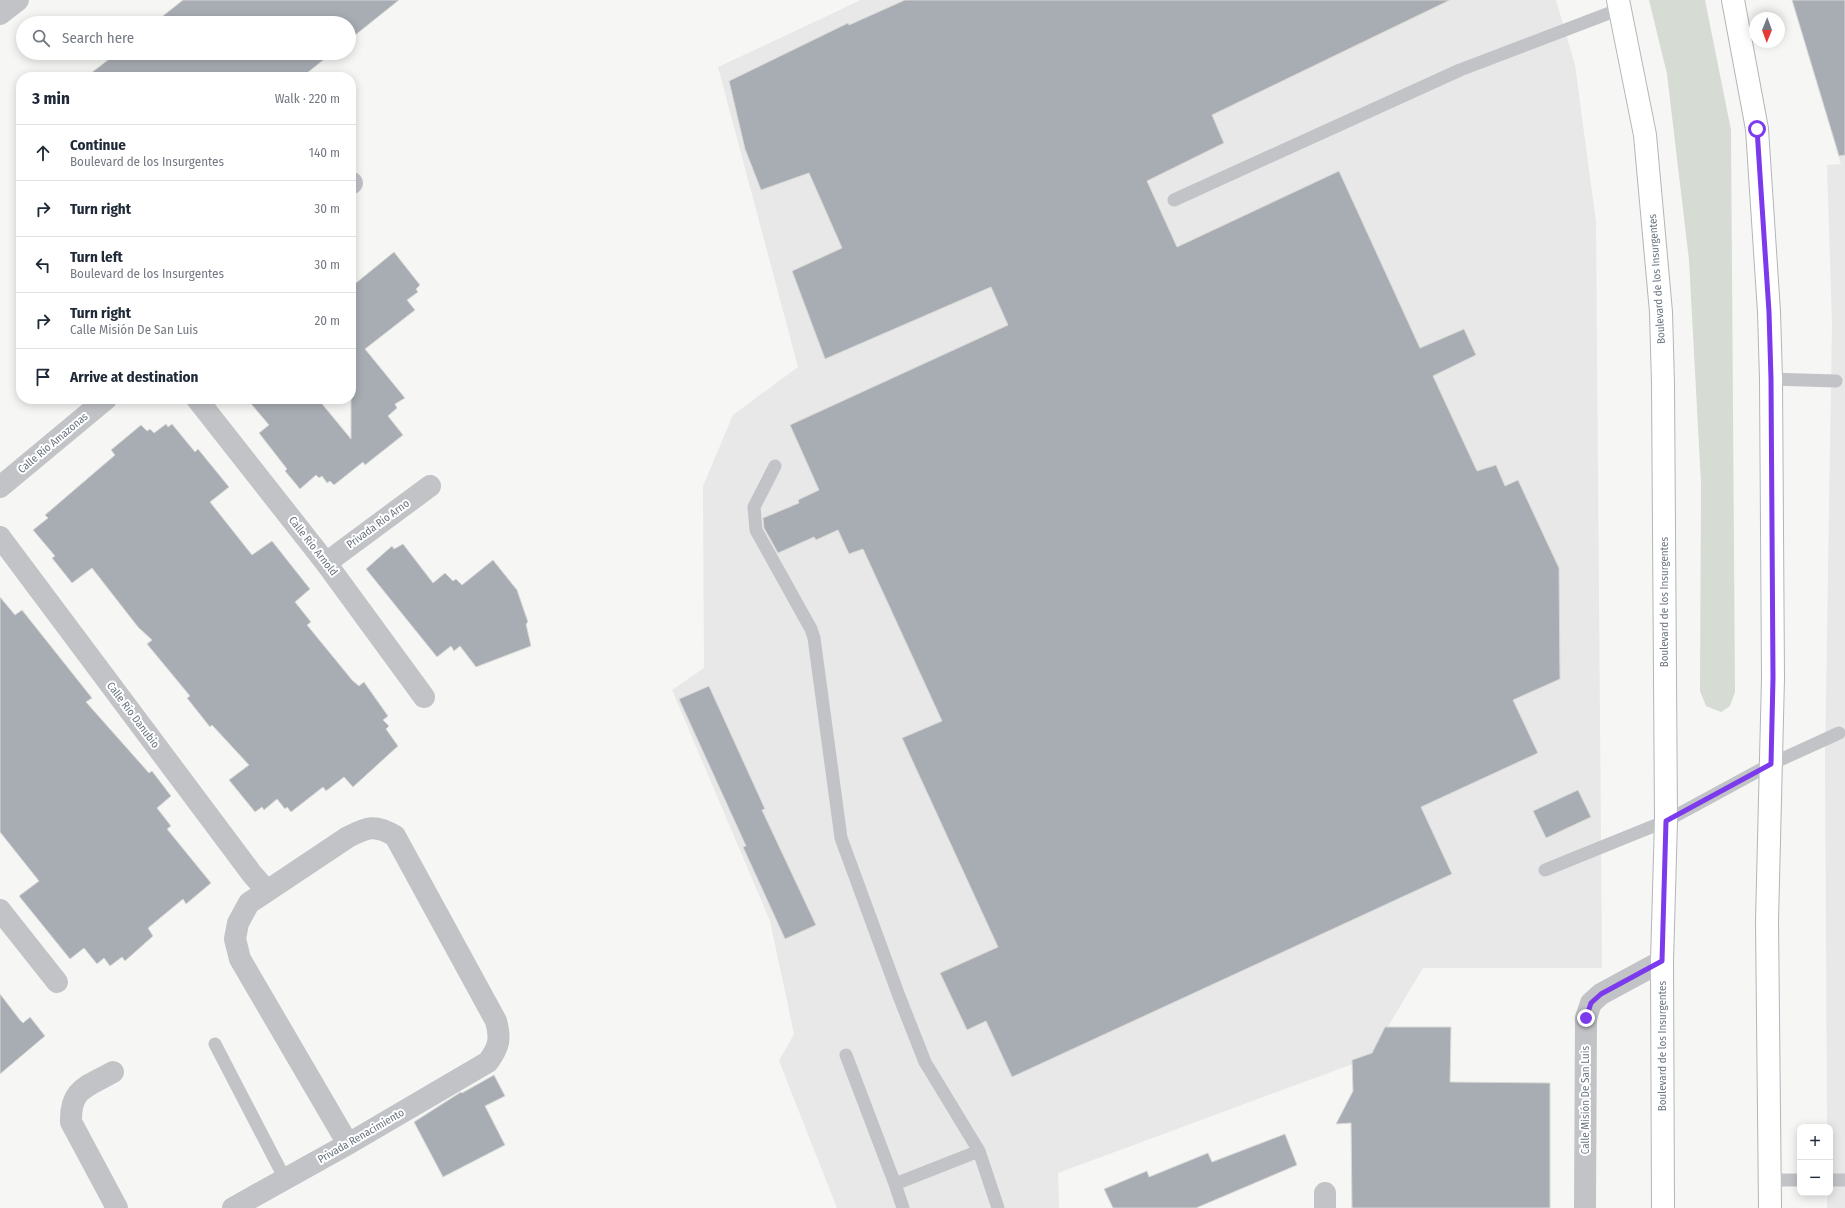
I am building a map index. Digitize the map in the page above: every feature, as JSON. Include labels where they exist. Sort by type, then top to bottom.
[{"type":"main road","points":[[1733,0],[1757,129],[1769,312],[1771,379],[1773,678],[1767,921],[1770,1208]]},
{"type":"main road","name":"Boulevard de los Insurgentes","points":[[1619,4],[1645,135],[1661,312],[1663,384],[1666,821],[1662,961],[1663,1208]]},
{"type":"street","points":[[0,14],[18,0]]},
{"type":"street","name":"Calle Río Amazonas","points":[[0,487],[100,404]]},
{"type":"street","name":"Calle Río Arnold","points":[[201,404],[326,562],[424,697]]},
{"type":"street","name":"Privada Río Arno","points":[[326,562],[430,486]]},
{"type":"street","name":"Calle Río Danubio","points":[[0,537],[247,868],[267,891]]},
{"type":"street","name":"Privada Renacimiento","points":[[233,1208],[348,1144],[488,1062],[496,1051],[499,1042],[499,1031],[496,1021],[395,836],[382,829],[366,828],[348,837],[267,891]]},
{"type":"street","points":[[267,891],[249,903],[238,923],[236,939],[240,959],[348,1144]]},
{"type":"street","points":[[0,910],[57,982]]},
{"type":"street","name":"Calle Misión De San Luis","points":[[1585,1208],[1586,1018],[1591,1003],[1601,994],[1662,961]]},
{"type":"street","points":[[113,1072],[75,1094],[70,1108],[71,1122],[117,1208]]},
{"type":"lane","points":[[1174,200],[1460,70],[1619,4]]},
{"type":"lane","points":[[1771,379],[1836,380]]},
{"type":"lane","points":[[775,466],[754,507],[756,530],[811,629],[814,638],[841,838],[898,996],[925,1062],[978,1151],[998,1208]]},
{"type":"lane","points":[[1546,870],[1666,821],[1771,764],[1839,733]]},
{"type":"lane","points":[[215,1044],[285,1179]]},
{"type":"lane","points":[[846,1055],[903,1208]]},
{"type":"lane","points":[[895,1184],[978,1151]]},
{"type":"lane","points":[[1770,1180],[1797,1180]]},
{"type":"lane","points":[[1833,1180],[1845,1180]]},
{"type":"shaded area","points":[[861,0],[1556,0],[1575,65],[1596,222],[1602,968],[1423,968],[1369,1058],[1058,1173],[1059,1208],[837,1208],[779,1061],[794,1034],[770,921],[672,690],[704,668],[703,486],[733,415],[798,367],[718,67]]},
{"type":"shaded area","points":[[1649,0],[1705,0],[1731,130],[1735,692],[1730,706],[1721,712],[1706,706],[1700,691],[1701,483],[1689,260],[1667,74]]},
{"type":"shaded area","points":[[1792,0],[1845,0],[1845,1208],[1827,1208],[1827,1196],[1833,1196],[1833,1124],[1827,1124],[1825,760],[1832,324],[1827,165],[1841,164]]},
{"type":"building","points":[[183,0],[399,0],[356,34],[356,16],[163,16]]},
{"type":"building","points":[[905,0],[1450,0],[1212,115],[1224,143],[1147,181],[1177,247],[1339,171],[1420,348],[1464,329],[1476,355],[1433,376],[1477,471],[1496,465],[1505,486],[1518,480],[1559,568],[1560,679],[1513,700],[1538,753],[1421,807],[1452,874],[1012,1077],[986,1021],[967,1030],[940,973],[998,947],[902,738],[942,721],[863,549],[849,554],[838,530],[816,540],[814,537],[778,553],[764,528],[763,518],[799,503],[798,500],[819,490],[790,425],[1008,325],[991,287],[825,359],[792,271],[842,248],[809,173],[761,190],[745,149],[729,81],[848,23],[849,25]]},
{"type":"building","points":[[1792,0],[1845,0],[1845,155],[1839,156]]},
{"type":"building","points":[[108,60],[323,60],[308,72],[92,72]]},
{"type":"building","points":[[394,252],[420,285],[416,289],[418,292],[407,300],[415,310],[365,349],[405,398],[395,404],[397,408],[388,416],[403,435],[365,465],[363,462],[334,485],[330,481],[327,483],[322,476],[319,478],[316,475],[300,489],[285,471],[287,469],[259,433],[269,425],[251,404],[322,404],[351,439],[351,404],[356,404],[356,283]]},
{"type":"building","points":[[166,424],[168,427],[172,424],[195,452],[198,449],[229,487],[210,502],[252,555],[272,541],[310,589],[295,602],[311,622],[307,625],[352,680],[359,686],[364,682],[388,716],[383,720],[389,726],[386,729],[398,746],[353,787],[344,777],[326,791],[323,787],[291,812],[287,807],[285,809],[277,799],[264,810],[262,807],[255,812],[229,780],[249,765],[212,725],[210,727],[187,698],[190,696],[147,644],[152,640],[138,627],[92,568],[72,583],[52,558],[55,556],[33,530],[48,518],[45,515],[115,455],[111,450],[141,425],[147,431],[150,429],[154,433]]},
{"type":"building","points":[[403,544],[433,583],[445,573],[453,581],[456,579],[462,585],[493,560],[517,590],[528,622],[526,624],[531,646],[476,667],[460,646],[454,651],[451,646],[437,657],[366,569],[392,546],[394,549]]},
{"type":"building","points":[[0,597],[15,615],[22,610],[92,698],[86,702],[149,773],[152,771],[171,796],[157,808],[171,826],[167,829],[211,883],[186,904],[183,899],[148,928],[153,936],[125,961],[122,957],[110,966],[104,958],[97,964],[84,948],[70,959],[19,896],[39,881],[0,832]]},
{"type":"building","points":[[709,686],[765,809],[762,810],[816,925],[785,939],[743,847],[746,846],[679,699]]},
{"type":"building","points":[[1578,790],[1591,817],[1546,838],[1533,811]]},
{"type":"building","points":[[0,994],[23,1023],[30,1017],[45,1036],[0,1074]]},
{"type":"building","points":[[1385,1027],[1451,1027],[1450,1082],[1550,1083],[1550,1208],[1352,1208],[1351,1123],[1336,1124],[1353,1091],[1352,1060],[1372,1053]]},
{"type":"building","points":[[494,1075],[505,1096],[485,1106],[505,1145],[443,1177],[414,1122],[461,1092],[462,1093]]},
{"type":"building","points":[[1285,1134],[1297,1165],[1196,1208],[1113,1208],[1104,1189],[1147,1171],[1149,1177],[1208,1153],[1212,1162]]},
{"type":"route","points":[[1586,1018],[1591,1003],[1601,994],[1662,961],[1666,821],[1771,764],[1773,678],[1771,379],[1769,312],[1757,129]]}]
